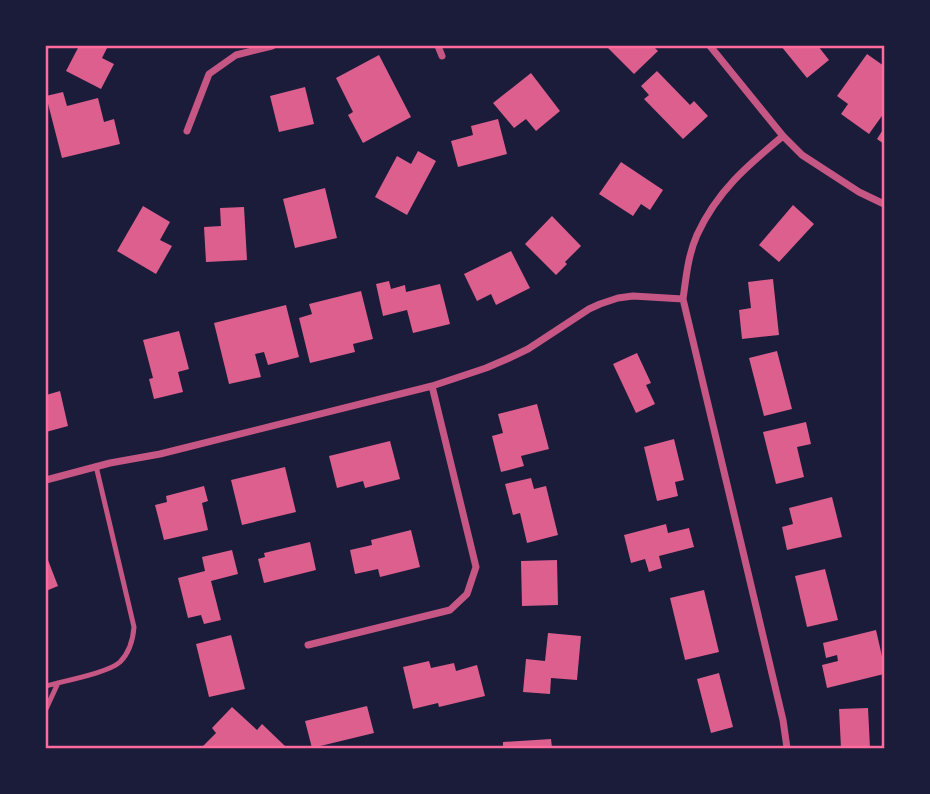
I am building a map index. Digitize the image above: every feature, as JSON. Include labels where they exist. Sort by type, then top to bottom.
[{"type":"street","points":[[187,131],[209,74],[236,55],[272,46]]},
{"type":"street","points":[[438,46],[442,56]]},
{"type":"street","points":[[709,46],[783,136],[802,155],[859,192],[884,204]]},
{"type":"street","points":[[783,136],[746,167],[716,199],[696,236],[688,264],[683,299],[780,707],[787,748]]},
{"type":"street","points":[[46,480],[432,386],[486,368],[528,349],[600,304],[633,296],[683,299]]},
{"type":"street","points":[[307,645],[450,610],[467,594],[476,567],[432,386]]},
{"type":"lane","points":[[46,686],[118,664],[133,641],[134,627],[96,466]]},
{"type":"lane","points":[[46,709],[58,682]]},
{"type":"building","points":[[79,46],[108,46],[102,58],[114,64],[101,89],[66,71]]},
{"type":"building","points":[[606,46],[653,46],[658,51],[634,74]]},
{"type":"building","points":[[781,46],[818,46],[829,60],[807,78]]},
{"type":"building","points":[[867,54],[884,66],[884,113],[869,134],[841,114],[848,104],[837,96]]},
{"type":"building","points":[[379,55],[411,117],[363,143],[348,115],[353,112],[336,78]]},
{"type":"building","points":[[657,71],[690,105],[694,101],[708,116],[683,139],[644,99],[649,95],[641,86]]},
{"type":"building","points":[[531,73],[560,111],[536,131],[526,119],[514,128],[493,103]]},
{"type":"building","points":[[305,87],[314,124],[279,132],[270,96]]},
{"type":"building","points":[[63,92],[67,106],[98,98],[104,122],[114,119],[120,144],[62,158],[46,96]]},
{"type":"building","points":[[498,119],[507,154],[458,167],[451,141],[473,135],[471,126]]},
{"type":"building","points":[[884,128],[884,144],[877,139]]},
{"type":"building","points":[[418,151],[436,161],[407,215],[375,197],[397,156],[411,164]]},
{"type":"building","points":[[621,162],[663,190],[650,210],[641,204],[633,216],[599,194]]},
{"type":"building","points":[[325,188],[337,238],[295,248],[283,199]]},
{"type":"building","points":[[793,205],[814,224],[779,262],[759,245]]},
{"type":"building","points":[[143,206],[170,222],[160,240],[172,246],[156,274],[117,251]]},
{"type":"building","points":[[244,207],[247,260],[206,262],[204,227],[221,226],[220,208]]},
{"type":"building","points":[[552,216],[581,246],[556,275],[525,244]]},
{"type":"building","points":[[511,251],[530,288],[496,305],[491,294],[477,301],[464,274]]},
{"type":"building","points":[[773,279],[779,335],[742,339],[739,310],[751,308],[748,282]]},
{"type":"building","points":[[389,281],[391,289],[405,285],[406,292],[440,284],[450,324],[413,333],[407,310],[383,316],[376,284]]},
{"type":"building","points":[[361,291],[373,339],[353,344],[355,352],[310,363],[299,318],[312,314],[309,304]]},
{"type":"building","points":[[286,305],[299,357],[268,365],[264,352],[255,354],[261,377],[229,384],[214,323]]},
{"type":"building","points":[[179,331],[189,369],[178,372],[183,392],[154,399],[149,379],[153,378],[143,340]]},
{"type":"building","points":[[777,351],[792,409],[764,416],[749,358]]},
{"type":"building","points":[[637,353],[651,383],[646,385],[655,404],[636,413],[613,364]]},
{"type":"building","points":[[60,391],[68,426],[46,432],[46,395]]},
{"type":"building","points":[[537,404],[549,449],[521,456],[524,466],[501,472],[492,436],[503,433],[498,414]]},
{"type":"building","points":[[806,422],[811,444],[797,447],[804,477],[776,484],[763,432]]},
{"type":"building","points":[[674,439],[684,480],[675,482],[678,496],[657,501],[644,447]]},
{"type":"building","points":[[390,441],[400,479],[365,488],[363,481],[337,488],[329,456]]},
{"type":"building","points":[[285,467],[296,512],[242,525],[231,480]]},
{"type":"building","points":[[531,478],[534,489],[546,486],[558,535],[527,543],[520,513],[513,515],[505,484]]},
{"type":"building","points":[[204,486],[208,501],[202,503],[208,530],[164,540],[155,505],[167,502],[166,496]]},
{"type":"building","points":[[832,497],[842,537],[787,550],[782,527],[793,524],[789,508]]},
{"type":"building","points":[[666,524],[668,533],[689,528],[694,547],[659,556],[662,568],[649,572],[645,559],[631,563],[624,535]]},
{"type":"building","points":[[411,530],[420,567],[380,577],[378,569],[355,574],[350,550],[372,545],[371,540]]},
{"type":"building","points":[[310,542],[316,570],[264,583],[258,559],[265,557],[264,553]]},
{"type":"building","points":[[232,550],[238,574],[211,581],[221,620],[204,624],[201,615],[188,618],[178,578],[205,571],[202,557]]},
{"type":"building","points":[[46,555],[58,586],[46,591]]},
{"type":"building","points":[[557,560],[558,605],[522,606],[521,561]]},
{"type":"building","points":[[825,569],[838,620],[807,627],[795,576]]},
{"type":"building","points":[[704,590],[719,652],[685,660],[670,598]]},
{"type":"building","points":[[876,630],[884,674],[827,688],[822,665],[838,661],[837,655],[826,658],[823,643]]},
{"type":"building","points":[[548,633],[581,636],[577,680],[551,678],[550,694],[523,692],[526,659],[545,661]]},
{"type":"building","points":[[231,635],[245,689],[209,697],[196,644]]},
{"type":"building","points":[[429,661],[431,668],[454,663],[456,671],[477,665],[485,696],[439,707],[438,703],[413,709],[403,667]]},
{"type":"building","points":[[719,673],[733,727],[711,733],[697,679]]},
{"type":"building","points":[[367,706],[374,733],[312,748],[305,721]]},
{"type":"building","points":[[232,707],[257,730],[262,724],[285,746],[201,748],[216,733],[212,728]]},
{"type":"building","points":[[868,708],[870,748],[841,748],[839,709]]},
{"type":"building","points":[[551,739],[552,748],[503,748],[503,742]]}]
